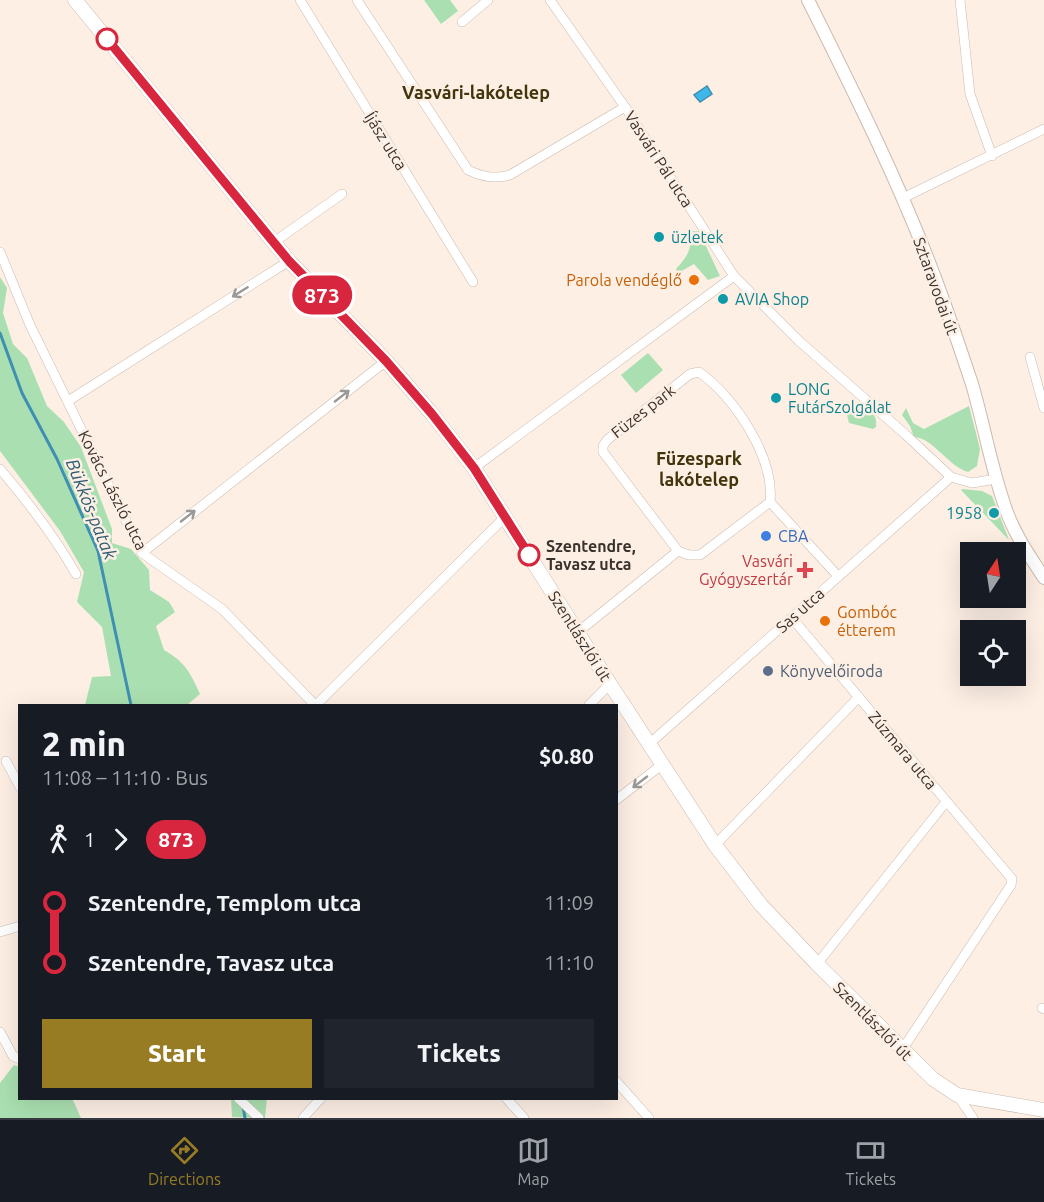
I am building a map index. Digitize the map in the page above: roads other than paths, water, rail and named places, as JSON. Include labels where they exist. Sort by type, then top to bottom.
[{"type":"main road","name":"Szentlászlói út","points":[[75,0],[289,261],[386,361],[432,414],[474,468],[610,684],[715,844],[761,905],[933,1080],[957,1095],[1044,1110]]},
{"type":"street","name":"Íjász utca","points":[[300,0],[473,282]]},
{"type":"street","points":[[357,0],[468,170],[482,176],[495,178],[510,175],[626,108]]},
{"type":"street","points":[[462,22],[488,0]]},
{"type":"street","name":"Vasvári Pál utca","points":[[550,0],[626,108],[734,276],[798,340],[951,477]]},
{"type":"street","name":"Sztaravodai út","points":[[808,0],[903,198],[972,384],[1008,517],[1020,541],[1038,560],[1044,578]]},
{"type":"street","points":[[960,0],[970,94],[992,156]]},
{"type":"street","points":[[903,198],[1044,129]]},
{"type":"street","points":[[274,242],[342,194]]},
{"type":"street","name":"Kovács László utca","points":[[0,252],[30,325],[142,553],[222,609],[315,704]]},
{"type":"street","points":[[68,402],[289,261]]},
{"type":"street","points":[[474,468],[734,276]]},
{"type":"street","points":[[1030,357],[1044,408]]},
{"type":"street","points":[[142,553],[386,361]]},
{"type":"street","name":"Füzes park","points":[[678,551],[603,453],[603,446],[607,440],[690,374],[699,372],[709,379],[750,430],[762,455],[771,489],[770,502]]},
{"type":"street","points":[[0,469],[20,491],[76,574]]},
{"type":"street","points":[[951,477],[972,483],[996,479]]},
{"type":"street","name":"Sas utca","points":[[650,744],[951,477]]},
{"type":"street","points":[[578,632],[678,551],[689,555],[700,555],[770,502],[838,576]]},
{"type":"street","points":[[317,704],[505,517]]},
{"type":"street","name":"Zúzmara utca","points":[[792,618],[1012,879],[902,1050]]},
{"type":"street","points":[[590,704],[610,684]]},
{"type":"street","points":[[715,844],[859,698]]},
{"type":"street","points":[[6,761],[18,783]]},
{"type":"street","points":[[618,798],[663,764]]},
{"type":"street","points":[[817,964],[946,802]]},
{"type":"street","points":[[0,932],[18,927]]},
{"type":"street","points":[[0,1032],[13,1056],[18,1058]]},
{"type":"street","points":[[618,1083],[649,1118]]},
{"type":"street","name":"Szentlászlói út","points":[[957,1095],[972,1118]]},
{"type":"street","points":[[240,1100],[259,1118]]},
{"type":"street","points":[[303,1118],[319,1100]]},
{"type":"street","points":[[508,1100],[524,1118]]},
{"type":"water","points":[[707,86],[712,94],[700,102],[694,95]]},
{"type":"waterway","name":"Bükkös-patak","points":[[0,333],[22,393],[57,459],[98,551],[131,704]]},
{"type":"waterway","name":"Bükkös-patak","points":[[243,1106],[245,1118]]},
{"type":"place","name":"üzletek","points":[[659,237]]},
{"type":"place","name":"Parola vendéglő","points":[[694,280]]},
{"type":"place","name":"AVIA Shop","points":[[723,299]]},
{"type":"place","name":"LONG FutárSzolgálat","points":[[776,398]]},
{"type":"place","name":"1958","points":[[994,513]]},
{"type":"place","name":"CBA","points":[[766,536]]},
{"type":"place","name":"Szentendre, Tavasz utca","points":[[529,555]]},
{"type":"place","name":"Vasvári Gyógyszertár","points":[[805,570]]},
{"type":"place","name":"Gombóc étterem","points":[[825,621]]},
{"type":"place","name":"Könyvelőiroda","points":[[768,671]]},
{"type":"district","name":"Vasvári-lakótelep","points":[[476,92]]},
{"type":"district","name":"Füzespark lakótelep","points":[[699,468]]}]
